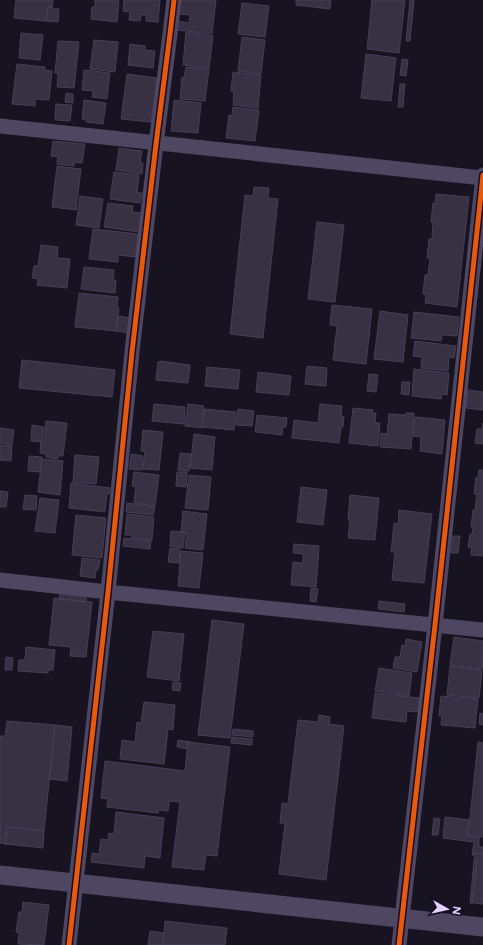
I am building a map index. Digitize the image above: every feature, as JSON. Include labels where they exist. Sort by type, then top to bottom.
[{"type":"street","points":[[69,945],[108,592],[132,352],[174,0]]},
{"type":"street","points":[[0,126],[156,144],[483,177],[436,625],[399,945]]},
{"type":"street","points":[[0,580],[483,630]]},
{"type":"street","points":[[0,875],[483,927]]},
{"type":"building","points":[[16,0],[53,0],[52,7],[48,7],[46,21],[14,18]]},
{"type":"building","points":[[95,0],[119,0],[117,22],[91,19],[92,7],[95,7]]},
{"type":"building","points":[[124,0],[160,0],[158,22],[146,21],[146,15],[141,15],[140,21],[129,20],[130,12],[123,11]]},
{"type":"building","points":[[180,0],[216,0],[212,34],[177,30],[178,21],[189,23],[190,15],[179,14]]},
{"type":"building","points":[[296,0],[331,0],[330,9],[296,5]]},
{"type":"building","points":[[372,0],[405,0],[399,53],[367,49]]},
{"type":"building","points":[[410,0],[414,0],[410,41],[406,41]]},
{"type":"building","points":[[242,3],[269,6],[265,37],[238,34]]},
{"type":"building","points":[[48,7],[59,9],[58,22],[46,21]]},
{"type":"building","points":[[186,32],[213,36],[209,68],[183,65]]},
{"type":"building","points":[[21,33],[43,35],[40,60],[19,58]]},
{"type":"building","points":[[242,37],[265,40],[261,74],[238,71]]},
{"type":"building","points":[[94,40],[118,42],[115,72],[90,69]]},
{"type":"building","points":[[58,41],[79,42],[74,88],[57,87],[58,73],[55,73]]},
{"type":"building","points":[[130,44],[145,46],[145,50],[155,51],[153,68],[128,65]]},
{"type":"building","points":[[366,54],[396,58],[391,101],[361,98]]},
{"type":"building","points":[[402,59],[408,60],[406,76],[400,75]]},
{"type":"building","points":[[17,64],[45,67],[45,70],[52,71],[49,100],[35,99],[35,106],[12,104]]},
{"type":"building","points":[[186,67],[209,69],[205,101],[180,99],[182,77],[184,78]]},
{"type":"building","points":[[84,70],[110,73],[107,99],[92,97],[93,91],[82,90]]},
{"type":"building","points":[[233,72],[261,75],[258,108],[233,105],[234,92],[231,91]]},
{"type":"building","points":[[127,74],[157,78],[151,122],[121,119]]},
{"type":"building","points":[[400,84],[405,84],[403,107],[398,107]]},
{"type":"building","points":[[66,93],[73,94],[73,103],[65,102]]},
{"type":"building","points":[[84,100],[106,103],[103,124],[86,122],[86,120],[82,119]]},
{"type":"building","points":[[174,100],[201,103],[198,133],[171,131]]},
{"type":"building","points":[[56,104],[72,105],[70,121],[55,120]]},
{"type":"building","points":[[233,107],[259,110],[255,141],[226,138],[229,115],[232,116]]},
{"type":"building","points":[[53,141],[85,144],[82,163],[75,162],[74,166],[57,164],[58,157],[51,156]]},
{"type":"building","points":[[119,148],[142,151],[140,162],[143,163],[142,174],[116,170]]},
{"type":"building","points":[[57,166],[81,169],[76,210],[52,207]]},
{"type":"building","points":[[114,172],[139,175],[137,193],[142,193],[140,203],[110,199]]},
{"type":"building","points":[[254,187],[269,188],[268,198],[278,199],[263,338],[230,334],[245,195],[253,196]]},
{"type":"building","points":[[436,194],[469,197],[457,307],[425,303],[426,294],[423,294],[425,275],[428,275],[430,258],[427,258],[429,239],[432,239],[433,223],[431,222],[433,203],[435,203]]},
{"type":"building","points":[[80,196],[103,199],[99,228],[76,225]]},
{"type":"building","points":[[108,203],[133,206],[132,212],[142,213],[139,232],[104,227]]},
{"type":"building","points":[[317,222],[344,225],[335,302],[308,299]]},
{"type":"building","points":[[93,229],[138,234],[135,257],[118,255],[118,262],[89,259]]},
{"type":"building","points":[[41,245],[58,247],[57,258],[70,259],[67,288],[37,285],[38,279],[32,278],[34,266],[38,266]]},
{"type":"building","points":[[84,267],[114,270],[113,280],[116,280],[115,293],[81,289]]},
{"type":"building","points":[[79,293],[118,297],[117,307],[119,308],[116,331],[75,327]]},
{"type":"building","points":[[332,305],[372,309],[366,364],[333,360],[337,326],[330,325]]},
{"type":"building","points":[[380,311],[408,315],[403,362],[374,359]]},
{"type":"building","points":[[414,312],[459,317],[457,336],[442,335],[441,341],[411,338]]},
{"type":"building","points":[[118,316],[130,318],[129,333],[116,331]]},
{"type":"building","points":[[415,341],[456,346],[454,358],[449,357],[448,371],[421,368],[422,357],[413,356]]},
{"type":"building","points":[[22,360],[115,370],[112,397],[19,388]]},
{"type":"building","points":[[158,362],[190,365],[188,383],[156,380]]},
{"type":"building","points":[[307,366],[327,368],[326,386],[305,384]]},
{"type":"building","points":[[207,367],[240,370],[238,389],[205,386]]},
{"type":"building","points":[[414,369],[449,373],[447,395],[442,394],[441,399],[412,396]]},
{"type":"building","points":[[258,372],[291,376],[289,395],[256,392]]},
{"type":"building","points":[[369,374],[378,375],[376,392],[367,391]]},
{"type":"building","points":[[402,382],[410,382],[409,395],[401,394]]},
{"type":"building","points":[[468,390],[483,392],[483,410],[466,408]]},
{"type":"building","points":[[154,404],[185,407],[184,424],[152,421]]},
{"type":"building","points":[[188,404],[204,406],[202,428],[185,426]]},
{"type":"building","points":[[320,404],[342,406],[341,416],[344,417],[339,443],[292,438],[294,420],[318,423]]},
{"type":"building","points":[[353,408],[373,410],[372,413],[376,413],[375,423],[380,423],[378,446],[349,443]]},
{"type":"building","points":[[204,409],[236,412],[234,430],[202,427]]},
{"type":"building","points":[[238,409],[254,411],[252,426],[236,425]]},
{"type":"building","points":[[406,413],[414,413],[411,449],[380,447],[381,433],[387,434],[389,414],[406,415]]},
{"type":"building","points":[[257,415],[287,418],[286,427],[283,427],[282,435],[255,432]]},
{"type":"building","points":[[415,417],[445,420],[442,454],[420,451],[421,437],[413,436]]},
{"type":"building","points":[[46,421],[67,423],[63,456],[58,456],[58,459],[46,457],[46,454],[40,453],[41,442],[44,442]]},
{"type":"building","points":[[483,423],[483,444],[475,443],[477,429],[482,429]]},
{"type":"building","points":[[32,425],[44,427],[42,442],[31,441]]},
{"type":"building","points":[[0,428],[14,430],[12,445],[0,443]]},
{"type":"building","points":[[143,430],[163,432],[159,470],[143,469],[145,451],[141,451]]},
{"type":"building","points":[[194,434],[215,437],[212,470],[190,468]]},
{"type":"building","points":[[0,445],[12,446],[11,461],[0,460]]},
{"type":"building","points":[[180,453],[191,454],[189,471],[178,470]]},
{"type":"building","points":[[131,454],[143,456],[142,470],[129,469]]},
{"type":"building","points":[[75,455],[99,457],[96,484],[73,482]]},
{"type":"building","points":[[29,456],[42,457],[40,472],[28,471]]},
{"type":"building","points":[[42,459],[63,461],[60,495],[38,492]]},
{"type":"building","points":[[479,470],[483,470],[483,556],[471,555],[472,547],[468,547],[470,534],[472,535],[473,527],[471,527],[473,510],[475,510],[477,494],[474,494],[476,477],[478,478]]},
{"type":"building","points":[[134,472],[159,475],[155,506],[134,503],[136,487],[132,486]]},
{"type":"building","points":[[177,472],[187,472],[186,487],[176,486]]},
{"type":"building","points":[[189,475],[211,477],[208,510],[185,508]]},
{"type":"building","points":[[71,483],[110,488],[109,494],[107,494],[105,512],[69,508]]},
{"type":"building","points":[[301,487],[327,490],[323,525],[297,522]]},
{"type":"building","points":[[0,491],[8,492],[6,507],[0,507]]},
{"type":"building","points":[[25,495],[37,496],[36,510],[23,509]]},
{"type":"building","points":[[350,495],[379,498],[375,540],[348,538]]},
{"type":"building","points":[[40,498],[59,500],[55,533],[35,531]]},
{"type":"building","points":[[127,503],[155,507],[153,515],[126,512]]},
{"type":"building","points":[[399,510],[432,514],[424,583],[392,580],[395,552],[391,552],[394,523],[398,524]]},
{"type":"building","points":[[183,511],[207,514],[203,550],[185,548],[187,533],[181,532]]},
{"type":"building","points":[[127,514],[154,517],[152,540],[132,538],[132,535],[125,535]]},
{"type":"building","points":[[76,515],[106,518],[102,558],[72,555]]},
{"type":"building","points":[[171,531],[185,532],[183,548],[170,546]]},
{"type":"building","points":[[453,536],[460,536],[458,553],[451,553]]},
{"type":"building","points":[[124,538],[151,541],[150,549],[123,546]]},
{"type":"building","points":[[294,544],[319,546],[316,587],[291,585],[293,562],[303,563],[303,554],[293,553]]},
{"type":"building","points":[[170,548],[180,549],[179,563],[168,562]]},
{"type":"building","points":[[181,551],[203,553],[199,588],[178,586]]},
{"type":"building","points":[[82,558],[100,560],[95,578],[80,576]]},
{"type":"building","points":[[311,588],[318,589],[316,602],[310,601]]},
{"type":"building","points":[[60,593],[87,596],[86,602],[59,599]]},
{"type":"building","points":[[54,598],[92,602],[86,657],[70,656],[71,647],[49,645]]},
{"type":"building","points":[[379,601],[405,604],[404,612],[378,609]]},
{"type":"building","points":[[212,620],[244,624],[230,738],[198,735]]},
{"type":"building","points":[[153,631],[184,634],[179,681],[147,677]]},
{"type":"building","points":[[454,637],[483,641],[482,669],[450,665]]},
{"type":"building","points":[[406,639],[422,642],[417,672],[393,668],[395,657],[400,657],[402,645],[405,646]]},
{"type":"building","points":[[26,647],[55,650],[53,670],[48,670],[48,673],[18,671],[19,660],[25,660]]},
{"type":"building","points":[[6,657],[13,658],[12,670],[5,670]]},
{"type":"building","points":[[450,666],[482,670],[479,698],[447,695]]},
{"type":"building","points":[[379,668],[412,673],[409,696],[375,691]]},
{"type":"building","points":[[173,682],[181,683],[180,691],[172,690]]},
{"type":"building","points":[[375,693],[419,698],[417,712],[407,711],[406,722],[372,718]]},
{"type":"building","points":[[441,696],[478,699],[475,728],[441,725],[442,716],[439,716]]},
{"type":"building","points":[[144,702],[175,705],[173,730],[168,729],[164,764],[120,759],[122,740],[135,742],[137,722],[141,723]]},
{"type":"building","points":[[480,713],[483,714],[483,725],[479,724]]},
{"type":"building","points":[[319,715],[330,717],[329,724],[344,726],[326,880],[279,874],[285,823],[280,823],[282,803],[288,804],[298,720],[318,722]]},
{"type":"building","points":[[7,721],[55,725],[44,831],[7,827],[5,844],[0,843],[0,736],[5,736]]},
{"type":"building","points":[[55,725],[72,727],[67,781],[49,779]]},
{"type":"building","points":[[233,729],[253,731],[253,737],[232,735]]},
{"type":"building","points":[[232,737],[252,739],[252,745],[231,743]]},
{"type":"building","points":[[178,740],[191,742],[188,742],[187,749],[177,747]]},
{"type":"building","points":[[188,742],[230,747],[217,856],[206,855],[204,870],[172,867],[180,802],[169,801],[168,811],[159,810],[158,813],[107,807],[108,799],[101,798],[105,761],[185,771]]},
{"type":"building","points":[[478,742],[483,743],[483,837],[468,836]]},
{"type":"building","points":[[116,812],[164,818],[160,858],[145,856],[144,868],[91,862],[92,853],[99,854],[101,839],[108,840],[109,833],[114,834]]},
{"type":"building","points":[[445,817],[469,820],[467,836],[479,837],[479,847],[483,847],[483,854],[475,853],[472,855],[474,842],[443,838]]},
{"type":"building","points":[[434,818],[440,819],[438,835],[432,835]]},
{"type":"building","points":[[7,827],[44,831],[43,848],[5,844]]},
{"type":"building","points":[[475,853],[483,854],[483,904],[472,903],[477,861],[474,861]]},
{"type":"building","points":[[474,861],[477,861],[472,903],[470,903]]},
{"type":"building","points":[[23,902],[49,905],[44,945],[18,944],[19,933],[16,932],[19,912],[22,912]]},
{"type":"building","points":[[165,921],[227,928],[225,945],[163,945]]},
{"type":"building","points":[[150,931],[164,933],[163,945],[148,945]]},
{"type":"cycle path","points":[[69,945],[108,592],[132,352],[174,0]]},
{"type":"cycle path","points":[[399,945],[483,175]]}]
